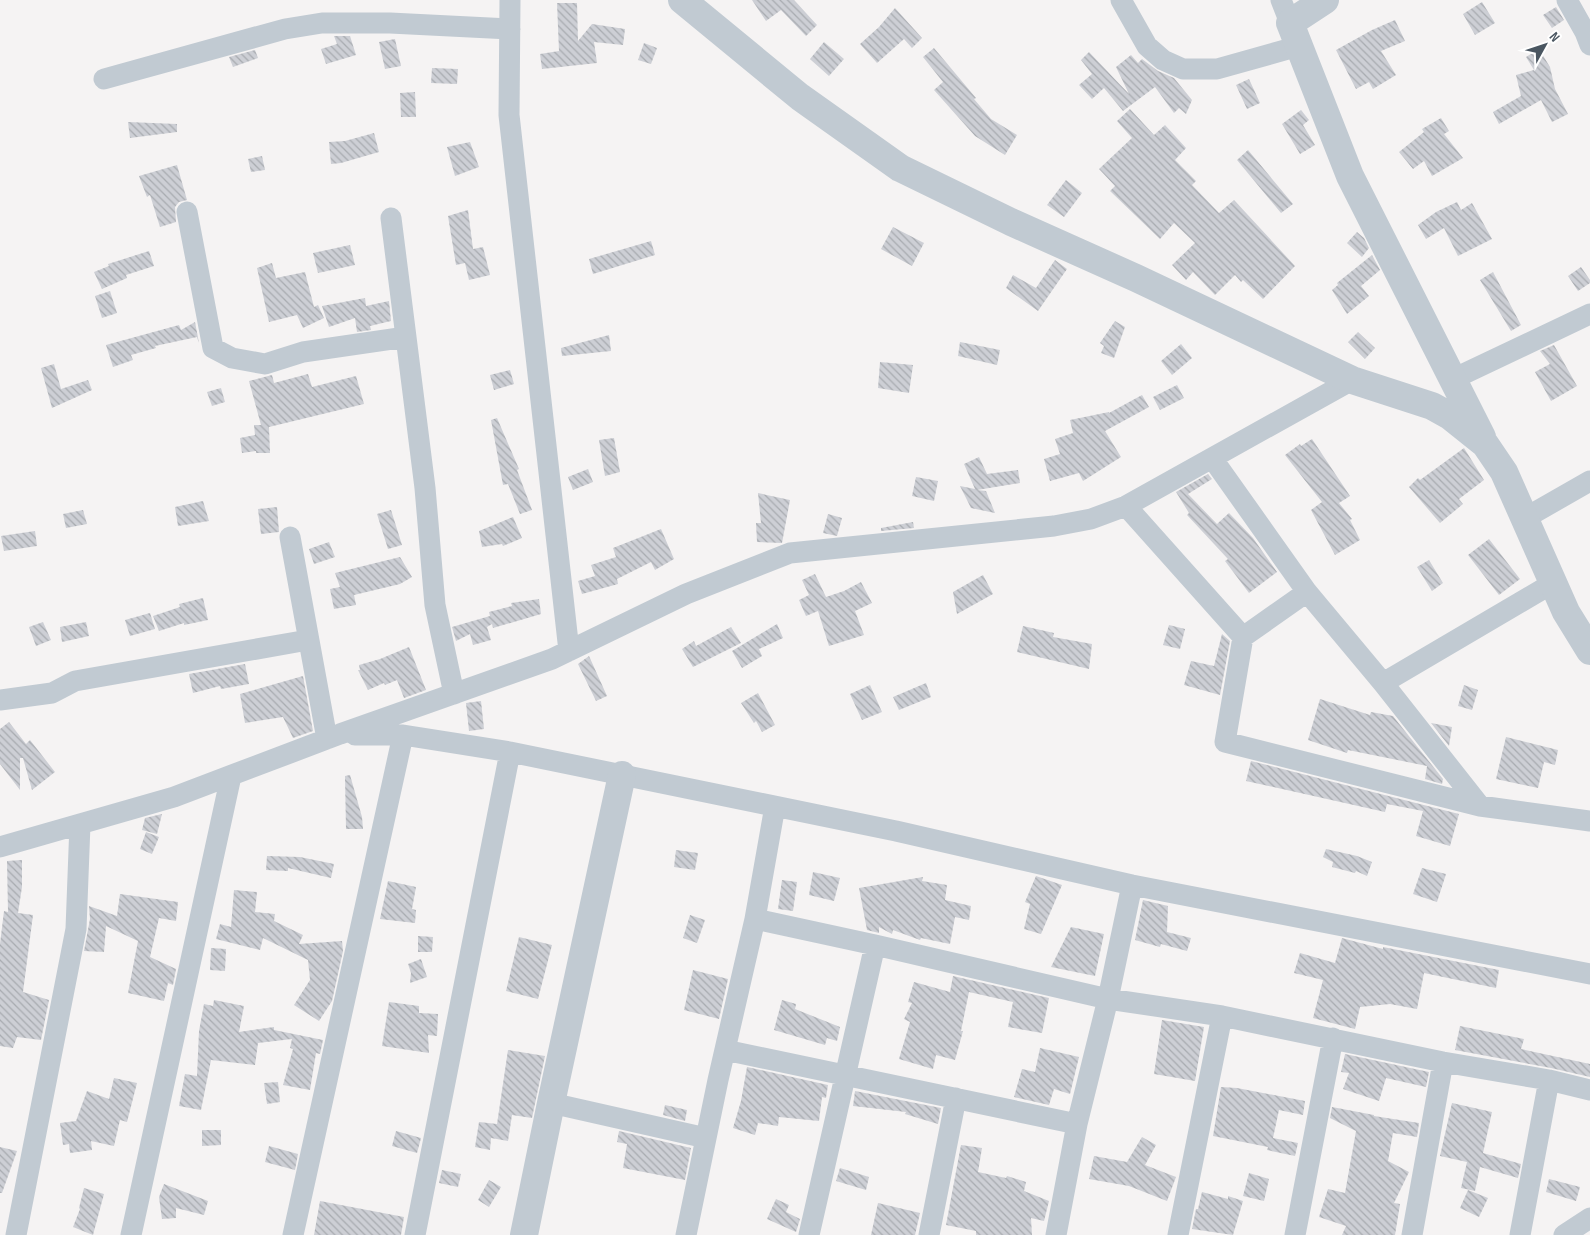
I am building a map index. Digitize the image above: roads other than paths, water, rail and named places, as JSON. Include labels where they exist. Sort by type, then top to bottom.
[{"type":"street","points":[[510,0],[509,115],[568,651]]},
{"type":"street","points":[[682,0],[800,97],[900,168],[1011,222],[1136,278],[1352,380],[1432,406],[1466,428],[1485,444]]},
{"type":"street","points":[[1121,0],[1147,46],[1163,60],[1183,69],[1216,69],[1325,0]]},
{"type":"street","points":[[1566,0],[1585,32],[1590,45]]},
{"type":"street","points":[[104,79],[285,29],[322,23],[390,23],[510,29]]},
{"type":"street","points":[[1290,23],[1350,176],[1485,444],[1504,472],[1566,612],[1590,649]]},
{"type":"street","points":[[187,212],[213,348],[232,358],[265,364],[303,352],[406,337]]},
{"type":"street","points":[[391,218],[425,488],[436,605],[454,694]]},
{"type":"street","points":[[1453,379],[1590,314]]},
{"type":"street","points":[[0,848],[174,797],[552,659],[686,594],[790,553],[1054,526],[1091,519],[1126,506],[1352,380]]},
{"type":"street","points":[[1212,458],[1307,592],[1480,806]]},
{"type":"street","points":[[1525,518],[1590,481]]},
{"type":"street","points":[[1126,506],[1243,637]]},
{"type":"street","points":[[290,537],[308,640],[334,737]]},
{"type":"street","points":[[1382,683],[1553,583]]},
{"type":"street","points":[[1307,592],[1243,637],[1225,742],[1480,806],[1590,821]]},
{"type":"street","points":[[0,700],[52,693],[75,681],[308,640]]},
{"type":"street","points":[[334,737],[404,735],[510,752],[998,853],[1132,885],[1590,974]]},
{"type":"street","points":[[293,1235],[404,735]]},
{"type":"street","points":[[415,1235],[510,752]]},
{"type":"street","points":[[524,1235],[622,775]]},
{"type":"street","points":[[131,1235],[231,776]]},
{"type":"street","points":[[686,1235],[755,919],[775,806]]},
{"type":"street","points":[[16,1233],[76,929],[80,824]]},
{"type":"street","points":[[1056,1235],[1077,1124],[1108,999],[1132,885]]},
{"type":"street","points":[[755,919],[875,944],[1108,999],[1222,1016],[1443,1062],[1549,1080],[1590,1090]]},
{"type":"street","points":[[809,1235],[875,944]]},
{"type":"street","points":[[1178,1235],[1222,1016]]},
{"type":"street","points":[[1295,1235],[1333,1038]]},
{"type":"street","points":[[725,1050],[1077,1124]]},
{"type":"street","points":[[1412,1235],[1443,1062]]},
{"type":"street","points":[[1520,1235],[1549,1080]]},
{"type":"street","points":[[929,1235],[956,1098]]},
{"type":"street","points":[[551,1103],[706,1138]]},
{"type":"street","points":[[1564,1235],[1590,1218]]}]
